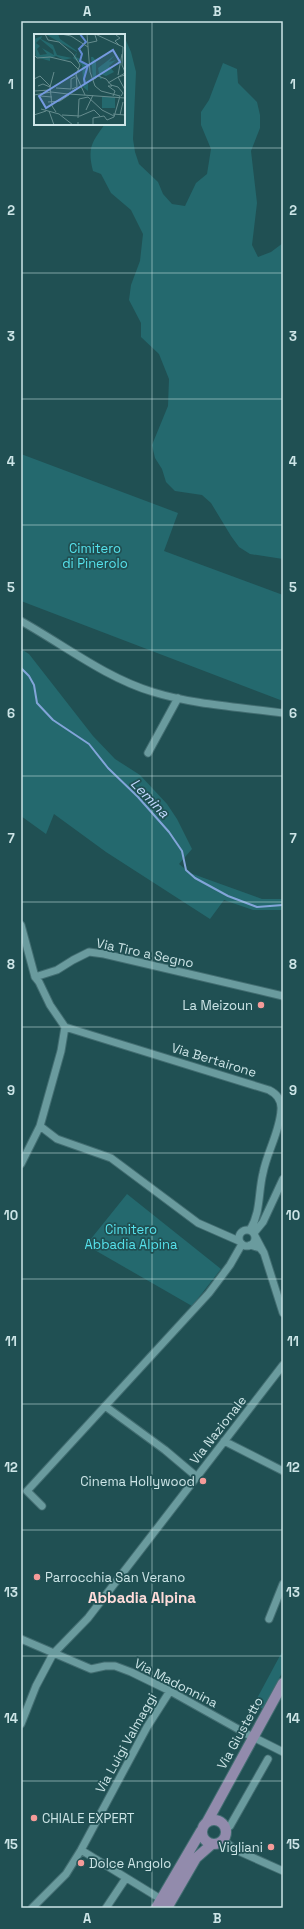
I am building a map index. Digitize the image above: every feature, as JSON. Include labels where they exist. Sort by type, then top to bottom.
[{"type":"main road","name":"Via Giustetto","points":[[166,1904],[204,1826],[283,1682]]},
{"type":"main road","name":"Via Giustetto","points":[[219,1820],[218,1809],[221,1796]]},
{"type":"main road","points":[[215,1820],[219,1820],[226,1829],[224,1840],[216,1844],[205,1841],[204,1826],[215,1820]]},
{"type":"main road","name":"Via Giustetto","points":[[156,1908],[166,1904],[196,1858],[212,1844]]},
{"type":"street","points":[[21,622],[122,679],[153,692],[178,698],[283,713]]},
{"type":"street","points":[[148,753],[178,698]]},
{"type":"street","points":[[21,925],[34,977],[39,982],[50,1005],[65,1026],[62,1051],[40,1126],[21,1164]]},
{"type":"street","name":"Via Tiro a Segno","points":[[34,977],[57,970],[89,952],[104,954],[283,996]]},
{"type":"street","name":"Via Bertairone","points":[[65,1026],[269,1090],[278,1096],[281,1110],[263,1173],[260,1205],[253,1233]]},
{"type":"street","points":[[40,1126],[57,1139],[111,1158],[198,1223],[241,1243],[260,1248],[264,1253]]},
{"type":"street","points":[[253,1233],[263,1222],[283,1179]]},
{"type":"street","points":[[42,1506],[27,1491],[209,1293],[230,1265],[241,1243],[239,1237],[241,1232],[246,1229],[253,1233],[264,1253],[283,1313]]},
{"type":"street","points":[[250,1245],[255,1242],[253,1233]]},
{"type":"street","name":"Via Nazionale","points":[[21,1724],[36,1686],[53,1654],[88,1618],[283,1365]]},
{"type":"street","points":[[104,1406],[165,1450],[197,1477]]},
{"type":"street","points":[[224,1442],[283,1471]]},
{"type":"street","points":[[269,1619],[283,1584]]},
{"type":"street","name":"Via Madonnina","points":[[21,1639],[91,1669],[104,1666],[115,1666],[170,1691],[283,1752]]},
{"type":"street","name":"Via Luigi Valmaggi","points":[[32,1908],[66,1874],[81,1850],[147,1728],[170,1691]]},
{"type":"street","points":[[226,1829],[230,1826],[268,1759]]},
{"type":"street","points":[[224,1840],[236,1850],[283,1871]]},
{"type":"street","points":[[81,1850],[166,1904]]},
{"type":"street","points":[[106,1908],[126,1878]]},
{"type":"green space","points":[[125,38],[131,52],[136,72],[133,139],[135,152],[139,164],[158,182],[163,194],[172,204],[185,206],[196,183],[207,174],[211,149],[201,125],[201,112],[209,100],[223,63],[237,69],[238,83],[257,102],[260,115],[260,128],[251,151],[257,203],[252,245],[258,257],[271,252],[283,243],[283,559],[250,554],[239,547],[211,503],[202,495],[175,491],[166,482],[162,469],[155,458],[152,445],[168,406],[169,379],[159,354],[141,337],[141,323],[129,300],[131,285],[140,261],[143,234],[131,210],[111,193],[101,174],[93,171],[91,151],[97,136],[104,125],[125,125]]},
{"type":"green space","name":"Cimitero di Pinerolo","points":[[21,454],[178,513],[164,551],[283,595],[283,701],[21,601]]},
{"type":"green space","points":[[21,649],[29,654],[93,736],[115,759],[140,775],[167,804],[177,819],[192,849],[179,864],[190,873],[262,899],[283,899],[283,910],[253,910],[224,900],[210,919],[106,852],[54,814],[46,834],[21,816]]},
{"type":"green space","name":"Cimitero Abbadia Alpina","points":[[127,1194],[221,1269],[192,1306],[86,1245]]},
{"type":"green space","points":[[283,1650],[283,1671],[263,1709],[254,1704]]},
{"type":"waterway","name":"Lemina","points":[[21,668],[29,676],[34,685],[37,703],[53,720],[89,744],[108,768],[138,797],[169,832],[182,851],[186,870],[195,878],[228,896],[257,907],[283,905]]},
{"type":"place","name":"La Meizoun","points":[[261,1005]]},
{"type":"place","name":"Cinema Hollywood","points":[[203,1481]]},
{"type":"place","name":"Parrocchia San Verano","points":[[37,1577]]},
{"type":"place","name":"CHIALE EXPERT","points":[[34,1818]]},
{"type":"place","name":"Vigliani","points":[[271,1847]]},
{"type":"place","name":"Dolce Angolo","points":[[81,1863]]},
{"type":"district","name":"Abbadia Alpina","points":[[142,1597]]}]
